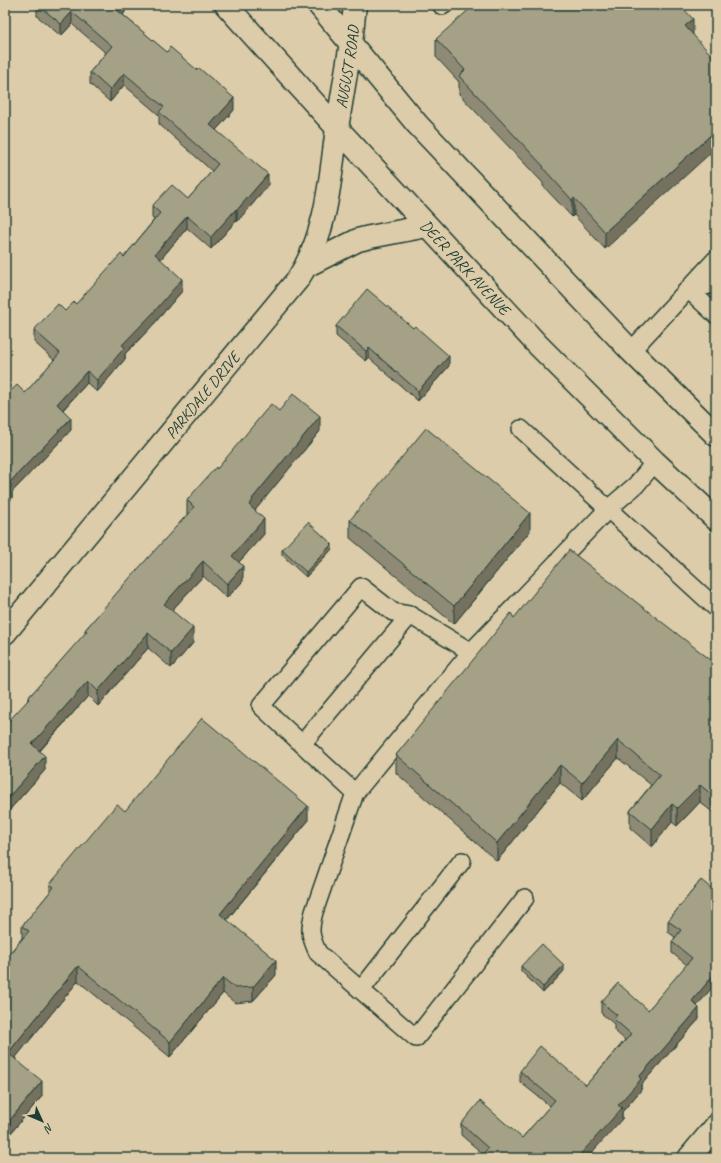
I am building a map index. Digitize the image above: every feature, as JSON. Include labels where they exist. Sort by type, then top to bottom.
[{"type":"main road","name":"DEER PARK AVENUE","points":[[226,5],[337,128],[537,344],[655,462],[716,519]]},
{"type":"main road","points":[[320,5],[417,124],[631,350],[716,435]]},
{"type":"main road","name":"AUGUST ROAD","points":[[337,128],[351,43],[355,5]]},
{"type":"main road","name":"PARKDALE DRIVE","points":[[5,633],[298,280],[317,241],[322,223],[337,128]]},
{"type":"main road","points":[[306,266],[358,240],[427,226]]},
{"type":"main road","points":[[689,1158],[716,1126]]},
{"type":"lane","points":[[631,350],[716,259]]},
{"type":"lane","points":[[688,289],[716,284]]},
{"type":"lane","points":[[688,289],[716,315]]},
{"type":"lane","points":[[521,429],[716,608]]},
{"type":"lane","points":[[525,898],[416,1038],[318,953],[311,938],[311,925],[355,793],[471,652],[608,509],[636,485],[655,462]]},
{"type":"lane","points":[[355,793],[261,706],[361,587],[393,612],[410,615],[471,652]]},
{"type":"lane","points":[[302,744],[410,615]]},
{"type":"lane","points":[[361,990],[462,862]]},
{"type":"building","points":[[38,5],[121,5],[117,10],[167,52],[170,47],[197,70],[199,68],[234,98],[210,125],[268,174],[211,237],[187,216],[155,254],[182,279],[153,313],[122,345],[125,347],[97,380],[87,371],[57,404],[71,418],[9,483],[12,486],[5,494],[5,397],[17,385],[25,393],[60,353],[34,330],[58,304],[65,311],[74,302],[76,304],[121,254],[124,257],[160,213],[152,206],[172,185],[188,199],[218,164],[159,112],[164,107],[124,73],[110,90],[90,72],[112,46],[72,12],[61,24]]},
{"type":"building","points":[[474,5],[680,5],[693,19],[685,26],[716,60],[716,130],[605,232],[574,198],[572,200],[543,168],[544,167],[459,76],[465,70],[436,39]]},
{"type":"building","points":[[367,289],[413,328],[415,326],[449,356],[418,391],[369,348],[366,351],[336,326]]},
{"type":"building","points":[[293,394],[320,416],[252,499],[253,500],[249,505],[264,519],[232,556],[243,566],[227,584],[203,561],[164,604],[193,628],[171,653],[148,633],[98,691],[88,681],[32,744],[45,756],[5,801],[5,725],[87,631],[85,630],[127,581],[194,507],[187,500],[216,467],[217,469],[271,404],[279,411]]},
{"type":"building","points":[[426,428],[530,513],[454,606],[350,520]]},
{"type":"building","points":[[308,522],[332,544],[306,572],[282,550]]},
{"type":"building","points":[[569,550],[716,664],[716,798],[700,785],[677,808],[672,804],[652,829],[630,811],[660,775],[618,740],[582,783],[560,765],[497,843],[396,755],[511,613],[514,618]]},
{"type":"building","points":[[202,718],[308,806],[220,914],[276,960],[253,987],[235,988],[223,978],[170,1042],[78,966],[8,1053],[42,1081],[10,1120],[5,1116],[5,959],[29,931],[22,926],[54,887],[50,884],[117,804],[125,811]]},
{"type":"building","points":[[701,880],[716,892],[716,972],[692,1001],[699,1008],[639,1077],[641,1079],[618,1105],[622,1108],[577,1158],[480,1158],[488,1148],[461,1124],[480,1101],[522,1138],[555,1100],[520,1071],[540,1046],[586,1085],[631,1034],[614,1019],[617,1015],[601,1002],[618,983],[648,1010],[692,958],[672,942],[681,930],[668,921]]},
{"type":"building","points":[[542,944],[564,965],[543,987],[521,966]]}]
